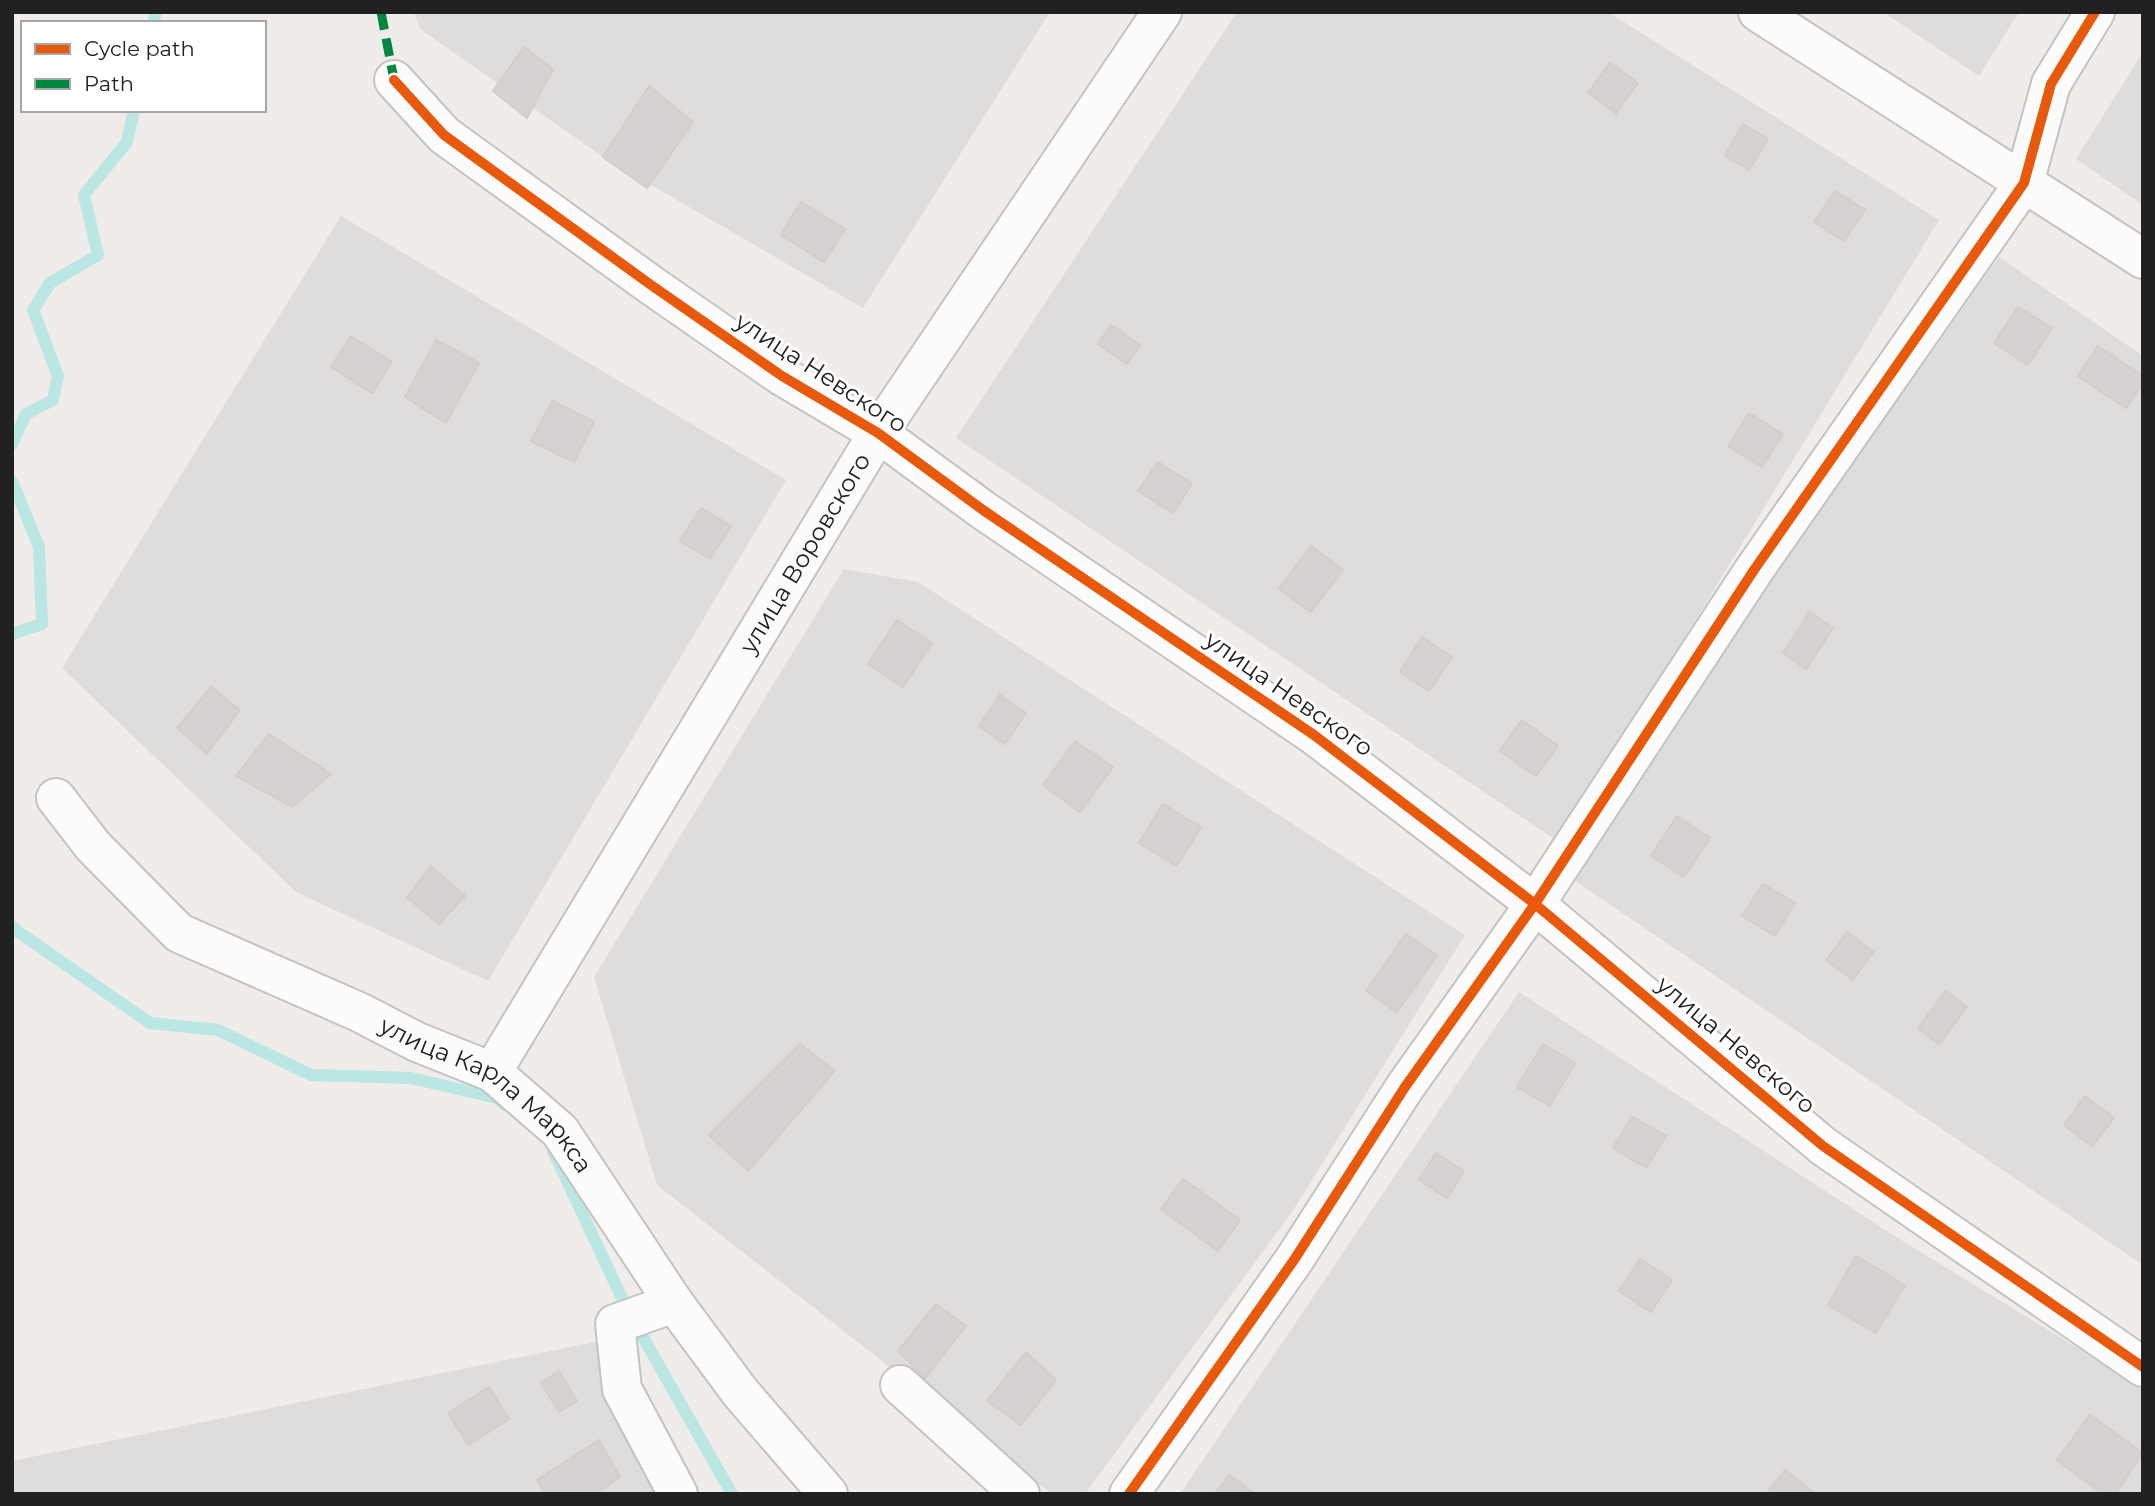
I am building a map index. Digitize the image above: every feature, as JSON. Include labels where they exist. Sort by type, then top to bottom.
[{"type":"street","name":"улица Воровского","points":[[492,1072],[878,433],[1162,12]]},
{"type":"street","points":[[1758,12],[2143,259]]},
{"type":"street","points":[[1129,1494],[1294,1260],[1405,1087],[1535,904],[1754,570],[2024,183],[2051,84],[2095,12]]},
{"type":"street","name":"улица Невского","points":[[394,80],[444,135],[651,285],[782,376],[878,433],[983,510],[1314,735],[1535,904],[1823,1146],[2143,1367]]},
{"type":"street","name":"улица Карла Маркса","points":[[56,798],[93,846],[179,933],[359,1012],[418,1042],[492,1072],[561,1130],[665,1306],[828,1494]]},
{"type":"street","points":[[665,1306],[615,1324],[622,1389],[678,1494]]},
{"type":"street","points":[[900,1385],[1020,1494]]},
{"type":"shaded area","points":[[414,12],[1050,12],[863,308],[603,157],[420,29]]},
{"type":"shaded area","points":[[1237,12],[1608,12],[1939,220],[1560,843],[956,438]]},
{"type":"shaded area","points":[[1883,12],[2019,12],[1979,76]]},
{"type":"shaded area","points":[[2143,52],[2143,205],[2076,159]]},
{"type":"shaded area","points":[[341,216],[786,480],[488,981],[296,892],[62,668]]},
{"type":"shaded area","points":[[1999,257],[2143,356],[2143,1265],[1572,879],[1794,547]]},
{"type":"shaded area","points":[[844,569],[918,582],[1465,935],[1292,1212],[1085,1494],[1052,1494],[657,1185],[594,977]]},
{"type":"shaded area","points":[[1519,992],[1896,1237],[2143,1388],[2143,1494],[1180,1494]]},
{"type":"shaded area","points":[[600,1341],[660,1494],[12,1494],[12,1461]]},
{"type":"building","points":[[524,47],[553,69],[527,118],[493,91]]},
{"type":"building","points":[[1610,63],[1638,83],[1616,113],[1588,93]]},
{"type":"building","points":[[649,86],[693,122],[647,188],[603,157]]},
{"type":"building","points":[[1743,124],[1768,139],[1749,170],[1725,156]]},
{"type":"building","points":[[1835,191],[1865,210],[1844,241],[1814,222]]},
{"type":"building","points":[[801,202],[845,229],[824,262],[781,235]]},
{"type":"building","points":[[2018,307],[2052,328],[2028,365],[1994,343]]},
{"type":"building","points":[[1111,325],[1140,345],[1127,364],[1098,344]]},
{"type":"building","points":[[351,336],[392,362],[372,393],[331,367]]},
{"type":"building","points":[[436,340],[479,363],[446,423],[405,397]]},
{"type":"building","points":[[2098,346],[2143,376],[2143,383],[2126,408],[2078,376]]},
{"type":"building","points":[[552,401],[594,422],[574,462],[531,441]]},
{"type":"building","points":[[1749,413],[1783,434],[1762,467],[1728,446]]},
{"type":"building","points":[[1158,462],[1192,484],[1173,513],[1138,491]]},
{"type":"building","points":[[701,508],[731,526],[710,559],[680,541]]},
{"type":"building","points":[[1311,546],[1343,570],[1311,612],[1279,589]]},
{"type":"building","points":[[1810,612],[1833,628],[1806,669],[1783,653]]},
{"type":"building","points":[[897,620],[932,643],[903,687],[868,664]]},
{"type":"building","points":[[1422,637],[1452,657],[1429,691],[1400,672]]},
{"type":"building","points":[[211,687],[240,710],[207,754],[177,728]]},
{"type":"building","points":[[1000,695],[1026,713],[1005,744],[979,726]]},
{"type":"building","points":[[1522,720],[1558,746],[1536,776],[1500,751]]},
{"type":"building","points":[[269,734],[331,774],[292,807],[236,776]]},
{"type":"building","points":[[1075,741],[1113,767],[1080,812],[1043,785]]},
{"type":"building","points":[[1163,804],[1201,827],[1177,866],[1139,843]]},
{"type":"building","points":[[1677,816],[1710,838],[1684,877],[1651,856]]},
{"type":"building","points":[[431,866],[465,896],[439,924],[407,897]]},
{"type":"building","points":[[1763,884],[1795,903],[1775,936],[1742,916]]},
{"type":"building","points":[[1847,932],[1873,952],[1853,980],[1826,960]]},
{"type":"building","points":[[1406,934],[1437,955],[1397,1012],[1366,991]]},
{"type":"building","points":[[1946,991],[1967,1007],[1939,1044],[1918,1028]]},
{"type":"building","points":[[800,1044],[835,1071],[748,1171],[709,1135]]},
{"type":"building","points":[[1543,1044],[1575,1063],[1550,1106],[1517,1087]]},
{"type":"building","points":[[2085,1096],[2114,1118],[2092,1146],[2064,1125]]},
{"type":"building","points":[[1632,1116],[1666,1136],[1646,1168],[1613,1148]]},
{"type":"building","points":[[1436,1153],[1464,1171],[1447,1198],[1419,1180]]},
{"type":"building","points":[[1183,1179],[1240,1220],[1218,1251],[1161,1209]]},
{"type":"building","points":[[1856,1256],[1905,1285],[1876,1333],[1828,1305]]},
{"type":"building","points":[[1640,1259],[1672,1280],[1651,1312],[1619,1291]]},
{"type":"building","points":[[936,1304],[966,1326],[925,1378],[898,1351]]},
{"type":"building","points":[[1026,1352],[1056,1380],[1021,1425],[987,1401]]},
{"type":"building","points":[[559,1371],[577,1401],[559,1412],[541,1383]]},
{"type":"building","points":[[489,1387],[509,1419],[468,1445],[448,1413]]},
{"type":"building","points":[[2090,1415],[2143,1453],[2115,1494],[2103,1494],[2057,1460]]},
{"type":"building","points":[[599,1440],[620,1477],[595,1494],[545,1494],[537,1480]]},
{"type":"building","points":[[1785,1470],[1816,1494],[1766,1494]]},
{"type":"building","points":[[1229,1475],[1255,1494],[1215,1494]]},
{"type":"waterway","points":[[154,21],[156,12]]},
{"type":"waterway","points":[[12,444],[26,414],[53,400],[58,376],[33,310],[50,283],[98,255],[84,195],[127,142],[134,112]]},
{"type":"waterway","points":[[12,481],[39,547],[42,624],[12,634]]},
{"type":"waterway","points":[[12,926],[150,1023],[218,1030],[311,1075],[411,1078],[497,1098],[505,1105]]},
{"type":"waterway","points":[[553,1151],[627,1309],[732,1494]]},
{"type":"marked path","points":[[381,12],[394,80]]},
{"type":"cycle path","points":[[1129,1494],[1294,1260],[1405,1087],[1535,904],[1754,570],[2024,183],[2051,84],[2095,12]]},
{"type":"cycle path","points":[[394,80],[444,135],[651,285],[782,376],[878,433],[983,510],[1314,735],[1535,904],[1823,1146],[2143,1367]]}]
